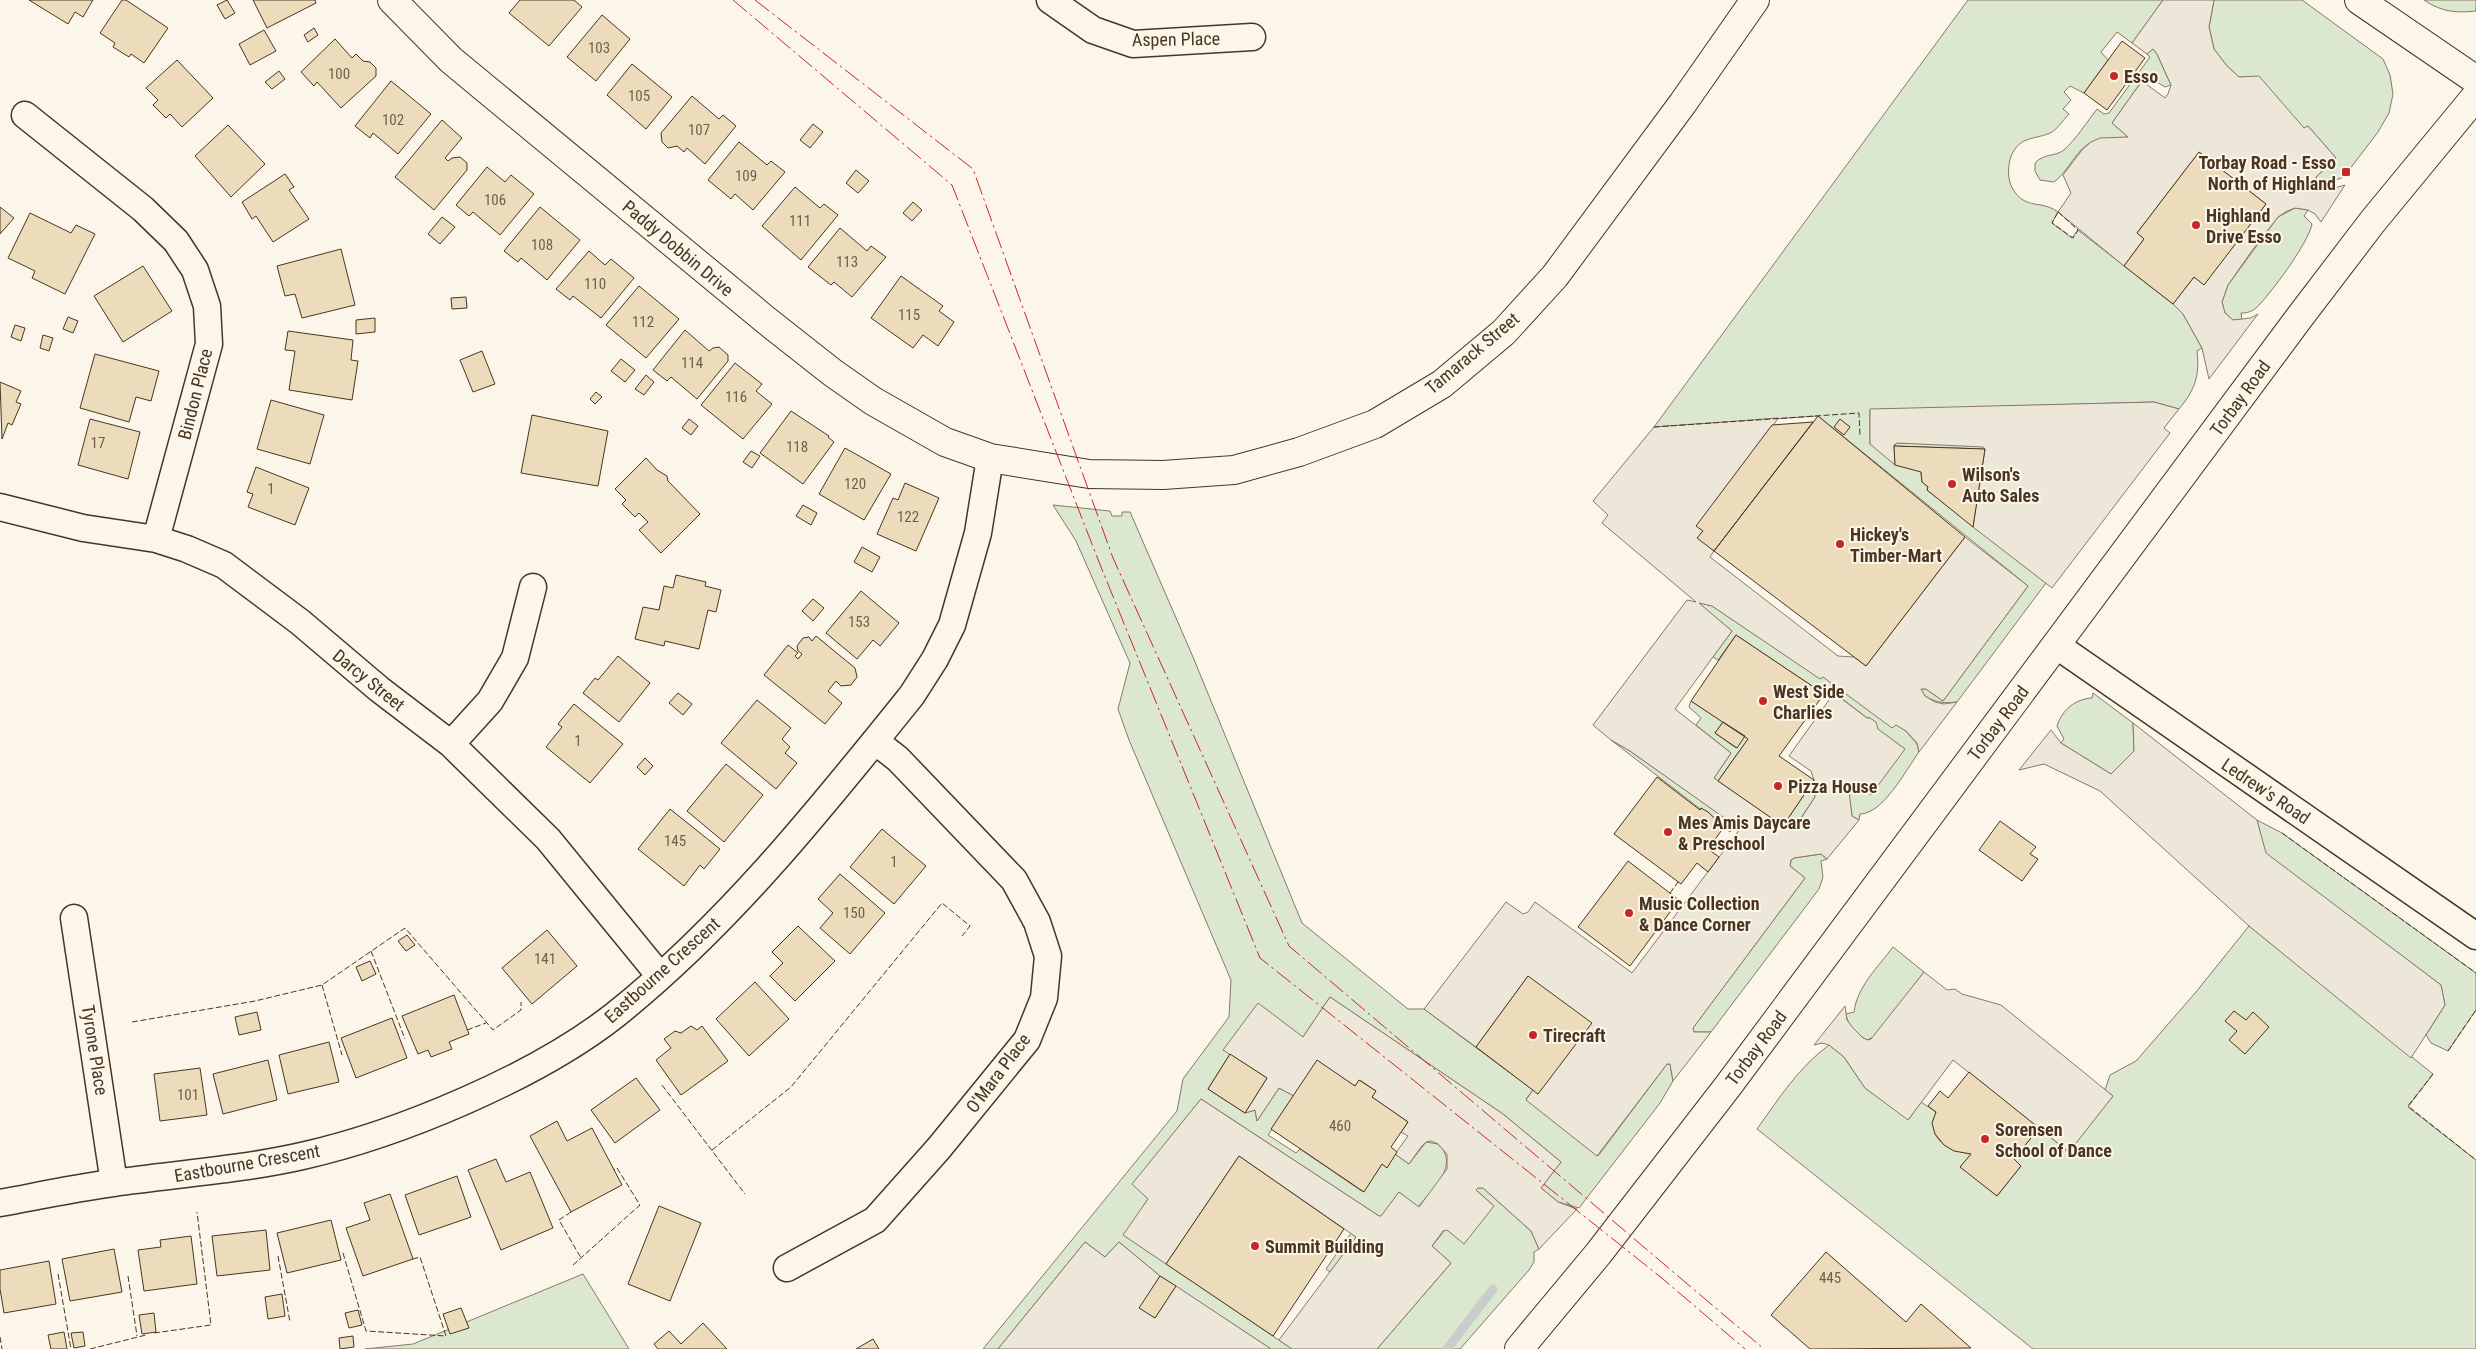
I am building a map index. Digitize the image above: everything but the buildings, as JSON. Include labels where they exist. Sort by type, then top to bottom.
[{"type":"street","name":"Paddy Dobbin Drive","points":[[392,0],[450,60],[833,374],[905,420],[945,442],[990,458]]},
{"type":"street","name":"Aspen Place","points":[[1050,0],[1093,30],[1133,44],[1252,37]]},
{"type":"street","name":"Tamarack Street","points":[[990,458],[1089,474],[1163,475],[1234,470],[1299,452],[1375,424],[1442,384],[1504,332],[1555,276],[1683,103],[1755,0]]},
{"type":"street","points":[[2359,0],[2476,80]]},
{"type":"street","name":"Torbay Road","points":[[1519,1349],[1598,1254],[1722,1093],[2367,229],[2476,96]]},
{"type":"street","name":"Bindon Place","points":[[25,115],[143,208],[176,241],[195,270],[207,306],[209,344],[156,539]]},
{"type":"street","name":"Eastbourne Crescent","points":[[0,1203],[114,1183],[206,1172],[305,1155],[360,1140],[420,1118],[511,1078],[574,1043],[613,1016],[660,976],[741,898],[912,695],[935,658],[952,625],[978,533],[990,458]]},
{"type":"street","name":"Darcy Street","points":[[0,507],[83,528],[156,539],[187,549],[224,566],[300,622],[379,689],[451,744],[548,840],[660,976]]},
{"type":"street","points":[[451,744],[490,701],[515,658],[533,587]]},
{"type":"street","name":"Ledrew's Road","points":[[2056,645],[2476,936]]},
{"type":"street","name":"O'Mara Place","points":[[788,1268],[874,1220],[939,1148],[1027,1040],[1044,998],[1048,956],[1037,922],[1014,880],[898,759],[875,741]]},
{"type":"street","name":"Tyrone Place","points":[[74,918],[114,1183]]},
{"type":"green space","points":[[1968,0],[2163,0],[2132,43],[2117,32],[2101,52],[2108,60],[2084,93],[2070,86],[2064,92],[2071,100],[2063,109],[2069,114],[2053,132],[2024,141],[2016,148],[2009,162],[2009,178],[2013,190],[2023,200],[2058,212],[2052,223],[2072,238],[2078,230],[2173,304],[2183,314],[2202,348],[2197,351],[2198,368],[2193,389],[2179,409],[2154,402],[1870,410],[1870,444],[1921,472],[1922,482],[1928,487],[1927,490],[2046,583],[1957,702],[1947,703],[1937,702],[1929,698],[1920,692],[1921,689],[1926,689],[1943,701],[2028,586],[1818,416],[1654,427]]},
{"type":"green space","points":[[2214,0],[2302,0],[2383,59],[2390,75],[2393,94],[2389,113],[2378,132],[2349,170],[2345,167],[2341,174],[2344,177],[2327,183],[2328,190],[2323,190],[2317,185],[2316,177],[2336,158],[2308,126],[2304,129],[2252,78],[2239,77],[2227,66],[2214,49],[2209,27]]},
{"type":"green space","points":[[2424,0],[2476,0],[2476,11],[2449,11]]},
{"type":"green space","points":[[2153,49],[2171,85],[2165,87],[2147,76],[2142,81],[2112,123],[2128,137],[2096,140],[2082,149],[2054,182],[2040,180],[2035,171],[2035,163],[2042,158],[2064,150],[2097,109],[2104,114],[2109,113],[2150,57],[2147,54]]},
{"type":"green space","points":[[2295,208],[2308,210],[2304,216],[2312,224],[2304,243],[2288,268],[2256,308],[2241,313],[2242,320],[2233,320],[2225,313],[2222,302],[2228,285],[2278,217]]},
{"type":"green space","points":[[1897,443],[1981,445],[1985,449],[1894,446]]},
{"type":"green space","points":[[1053,505],[1110,511],[1112,516],[1122,516],[1122,512],[1130,512],[1193,657],[1302,923],[1408,1009],[1424,1009],[1533,1090],[1526,1099],[1598,1156],[1667,1064],[1670,1064],[1673,1081],[1660,1103],[1579,1208],[1558,1202],[1541,1188],[1561,1162],[1503,1114],[1330,997],[1303,1037],[1224,1050],[1230,1054],[1208,1089],[1245,1113],[1255,1110],[1257,1121],[1279,1088],[1294,1096],[1268,1135],[1296,1153],[1300,1149],[1363,1192],[1382,1164],[1387,1167],[1395,1154],[1409,1164],[1426,1142],[1438,1144],[1447,1160],[1445,1168],[1437,1185],[1418,1207],[1399,1192],[1381,1217],[1201,1099],[1133,1184],[1148,1199],[1124,1235],[1292,1349],[1271,1349],[1160,1276],[1119,1242],[1105,1257],[1085,1242],[998,1349],[983,1349],[1177,1111],[1183,1079],[1229,1017],[1231,980],[1129,740],[1118,709],[1130,663],[1076,541]]},
{"type":"green space","points":[[1697,602],[1712,606],[1820,678],[1822,676],[1906,731],[1917,744],[1919,752],[1901,780],[1877,807],[1869,812],[1860,814],[1859,820],[1852,816],[1847,784],[1905,749],[1877,729],[1870,718],[1867,718],[1831,690],[1829,689],[1824,694],[1736,635],[1718,660],[1713,657],[1732,631]]},
{"type":"green space","points":[[2093,693],[2133,723],[2134,751],[2111,774],[2061,743],[2064,739],[2057,726],[2062,715],[2070,706],[2092,698]]},
{"type":"green space","points":[[1691,701],[1723,722],[1715,733],[1736,748],[1745,736],[1748,739],[1718,781],[1714,778],[1731,753],[1696,725],[1701,718],[1689,707]]},
{"type":"green space","points":[[1611,740],[1630,751],[1735,825],[1730,832]]},
{"type":"green space","points":[[1814,780],[1815,797],[1799,821],[1783,826]]},
{"type":"green space","points":[[2257,820],[2282,833],[2476,973],[2476,1010],[2448,1051],[2431,1043],[2426,1035],[2445,1005],[2441,985],[2265,853]]},
{"type":"green space","points":[[1821,854],[1827,859],[1821,861],[1823,877],[1819,889],[1711,1032],[1694,1032],[1693,1028],[1805,878],[1790,866],[1791,860]]},
{"type":"green space","points":[[2249,926],[2433,1074],[2408,1107],[2476,1160],[2476,1349],[2033,1349],[1757,1129],[1799,1073],[1829,1045],[1844,1057],[1865,1088],[1909,1119],[1921,1102],[1936,1112],[1934,1129],[1936,1136],[1941,1142],[1954,1150],[1971,1154],[1961,1167],[1997,1196],[2021,1166],[2014,1159],[2039,1128],[2068,1152],[2113,1096],[2105,1090],[2110,1075],[2136,1061],[2196,992]]},
{"type":"green space","points":[[1893,947],[1924,972],[1874,1037],[1867,1040],[1854,1030],[1846,1014],[1854,1012],[1859,994]]},
{"type":"green space","points":[[1483,1188],[1531,1231],[1539,1249],[1534,1252],[1534,1262],[1529,1270],[1460,1349],[1377,1349],[1451,1263],[1432,1246],[1445,1230],[1494,1206],[1476,1190]]},
{"type":"green space","points":[[1351,1233],[1356,1237],[1330,1272],[1326,1269]]},
{"type":"green space","points":[[583,1274],[629,1349],[365,1349],[413,1344]]},
{"type":"shaded area","points":[[2163,0],[2214,0],[2209,27],[2214,49],[2227,66],[2239,77],[2259,76],[2304,128],[2308,126],[2336,158],[2316,177],[2317,185],[2328,190],[2345,185],[2321,222],[2315,214],[2308,210],[2295,208],[2287,211],[2278,217],[2251,252],[2228,285],[2222,302],[2225,313],[2233,320],[2251,318],[2258,314],[2209,379],[2202,348],[2183,314],[2173,304],[2194,277],[2204,284],[2266,204],[2199,152],[2137,233],[2144,239],[2124,266],[2058,212],[2071,193],[2063,175],[2082,150],[2091,142],[2100,138],[2128,137],[2112,123],[2142,81],[2165,98],[2168,94],[2171,85],[2157,54],[2153,49],[2147,54],[2132,43]]},
{"type":"shaded area","points":[[2154,402],[2179,409],[2164,428],[2170,433],[2052,588],[1973,527],[1985,449],[1983,447],[1897,443],[1894,445],[1895,465],[1870,444],[1870,409]]},
{"type":"shaded area","points":[[1778,418],[1698,538],[1714,551],[1710,557],[1838,656],[1854,657],[1866,666],[1965,537],[2028,586],[1943,701],[1926,689],[1921,689],[1925,696],[1935,702],[1944,704],[1957,702],[1919,752],[1917,743],[1906,731],[1896,725],[1892,728],[1823,677],[1820,679],[1712,606],[1699,603],[1732,631],[1675,709],[1731,753],[1714,778],[1783,826],[1798,823],[1815,797],[1814,780],[1811,771],[1789,756],[1834,693],[1867,718],[1876,722],[1878,729],[1905,749],[1871,795],[1853,782],[1848,783],[1852,816],[1859,820],[1827,859],[1821,854],[1791,860],[1790,866],[1805,878],[1693,1028],[1694,1032],[1711,1032],[1673,1081],[1670,1064],[1667,1064],[1597,1156],[1526,1100],[1533,1090],[1528,976],[1476,1047],[1424,1009],[1506,902],[1523,914],[1528,912],[1535,902],[1632,973],[1740,829],[1630,751],[1611,740],[1593,725],[1687,600],[1696,602],[1602,523],[1608,515],[1593,501],[1654,427]]},
{"type":"shaded area","points":[[2133,723],[2257,820],[2266,853],[2441,985],[2445,1005],[2411,1058],[2249,926],[2100,791],[2044,764],[2019,770],[2051,730],[2061,743],[2111,774],[2134,751]]},
{"type":"shaded area","points":[[1924,972],[1947,990],[1955,989],[1962,994],[2001,1005],[2113,1096],[2069,1152],[1953,1060],[1908,1120],[1865,1088],[1844,1057],[1829,1045],[1822,1043],[1814,1045],[1845,1006],[1847,1020],[1853,1028],[1862,1037],[1867,1040],[1871,1039]]},
{"type":"shaded area","points":[[1330,997],[1503,1114],[1561,1162],[1541,1188],[1558,1202],[1577,1209],[1539,1249],[1531,1231],[1483,1188],[1478,1188],[1476,1190],[1494,1206],[1464,1244],[1447,1230],[1443,1231],[1432,1246],[1451,1263],[1377,1349],[1292,1349],[1279,1340],[1356,1237],[1239,1156],[1166,1264],[1123,1235],[1148,1199],[1132,1184],[1201,1099],[1379,1216],[1381,1216],[1399,1192],[1419,1207],[1447,1169],[1447,1154],[1438,1144],[1431,1141],[1426,1142],[1421,1147],[1409,1164],[1395,1154],[1408,1136],[1401,1132],[1408,1122],[1372,1097],[1376,1091],[1360,1080],[1355,1086],[1317,1061],[1294,1096],[1279,1088],[1257,1121],[1255,1110],[1245,1113],[1267,1078],[1223,1050],[1258,1003],[1303,1037]]},
{"type":"shaded area","points":[[1085,1242],[1105,1257],[1119,1242],[1160,1276],[1140,1308],[1155,1318],[1176,1286],[1271,1349],[998,1349]]},
{"type":"waterway","points":[[1447,1349],[1493,1289]]},
{"type":"fence","points":[[2058,212],[2078,230],[2073,238],[2052,223],[2058,212]]},
{"type":"fence","points":[[1654,427],[1859,413],[1860,436]]},
{"type":"fence","points":[[2282,833],[2476,973]]},
{"type":"fence","points":[[1670,893],[1678,882]]},
{"type":"fence","points":[[712,1150],[791,1087],[942,903],[970,926],[962,936]]},
{"type":"fence","points":[[132,1022],[255,1001],[322,985],[405,928],[493,1030],[521,1010],[521,1002]]},
{"type":"fence","points":[[371,951],[405,1039]]},
{"type":"fence","points":[[322,985],[342,1055]]},
{"type":"fence","points":[[2448,1051],[2476,1010]]},
{"type":"fence","points":[[467,1030],[486,1023]]},
{"type":"fence","points":[[2433,1074],[2408,1106],[2476,1160]]},
{"type":"fence","points":[[662,1085],[745,1194]]},
{"type":"fence","points":[[573,1265],[640,1205],[617,1168],[614,1170]]},
{"type":"fence","points":[[154,1333],[211,1325],[197,1212]]},
{"type":"fence","points":[[571,1212],[559,1220],[581,1258]]},
{"type":"fence","points":[[343,1253],[366,1331],[446,1336],[420,1257],[413,1259]]},
{"type":"fence","points":[[278,1256],[290,1322]]},
{"type":"fence","points":[[58,1274],[71,1349]]},
{"type":"fence","points":[[128,1276],[137,1336]]},
{"type":"fence","points":[[90,1349],[146,1335]]},
{"type":"fence","points":[[0,1337],[2,1349]]},
{"type":"power","points":[[733,0],[952,185],[1099,562],[1260,958],[1663,1279],[1745,1349]]},
{"type":"power","points":[[755,0],[973,169],[1113,558],[1289,946],[1764,1349]]},
{"type":"place","name":"Esso","points":[[2114,76]]},
{"type":"place","name":"Torbay Road - Esso North of Highland","points":[[2346,172]]},
{"type":"place","name":"Highland Drive Esso","points":[[2196,225]]},
{"type":"place","name":"Wilson's Auto Sales","points":[[1952,484]]},
{"type":"place","name":"Hickey's Timber-Mart","points":[[1840,544]]},
{"type":"place","name":"West Side Charlies","points":[[1763,701]]},
{"type":"place","name":"Pizza House","points":[[1778,786]]},
{"type":"place","name":"Mes Amis Daycare & Preschool","points":[[1668,832]]},
{"type":"place","name":"Music Collection & Dance Corner","points":[[1629,913]]},
{"type":"place","name":"Tirecraft","points":[[1533,1035]]},
{"type":"place","name":"Sorensen School of Dance","points":[[1985,1139]]},
{"type":"place","name":"Summit Building","points":[[1255,1246]]}]
